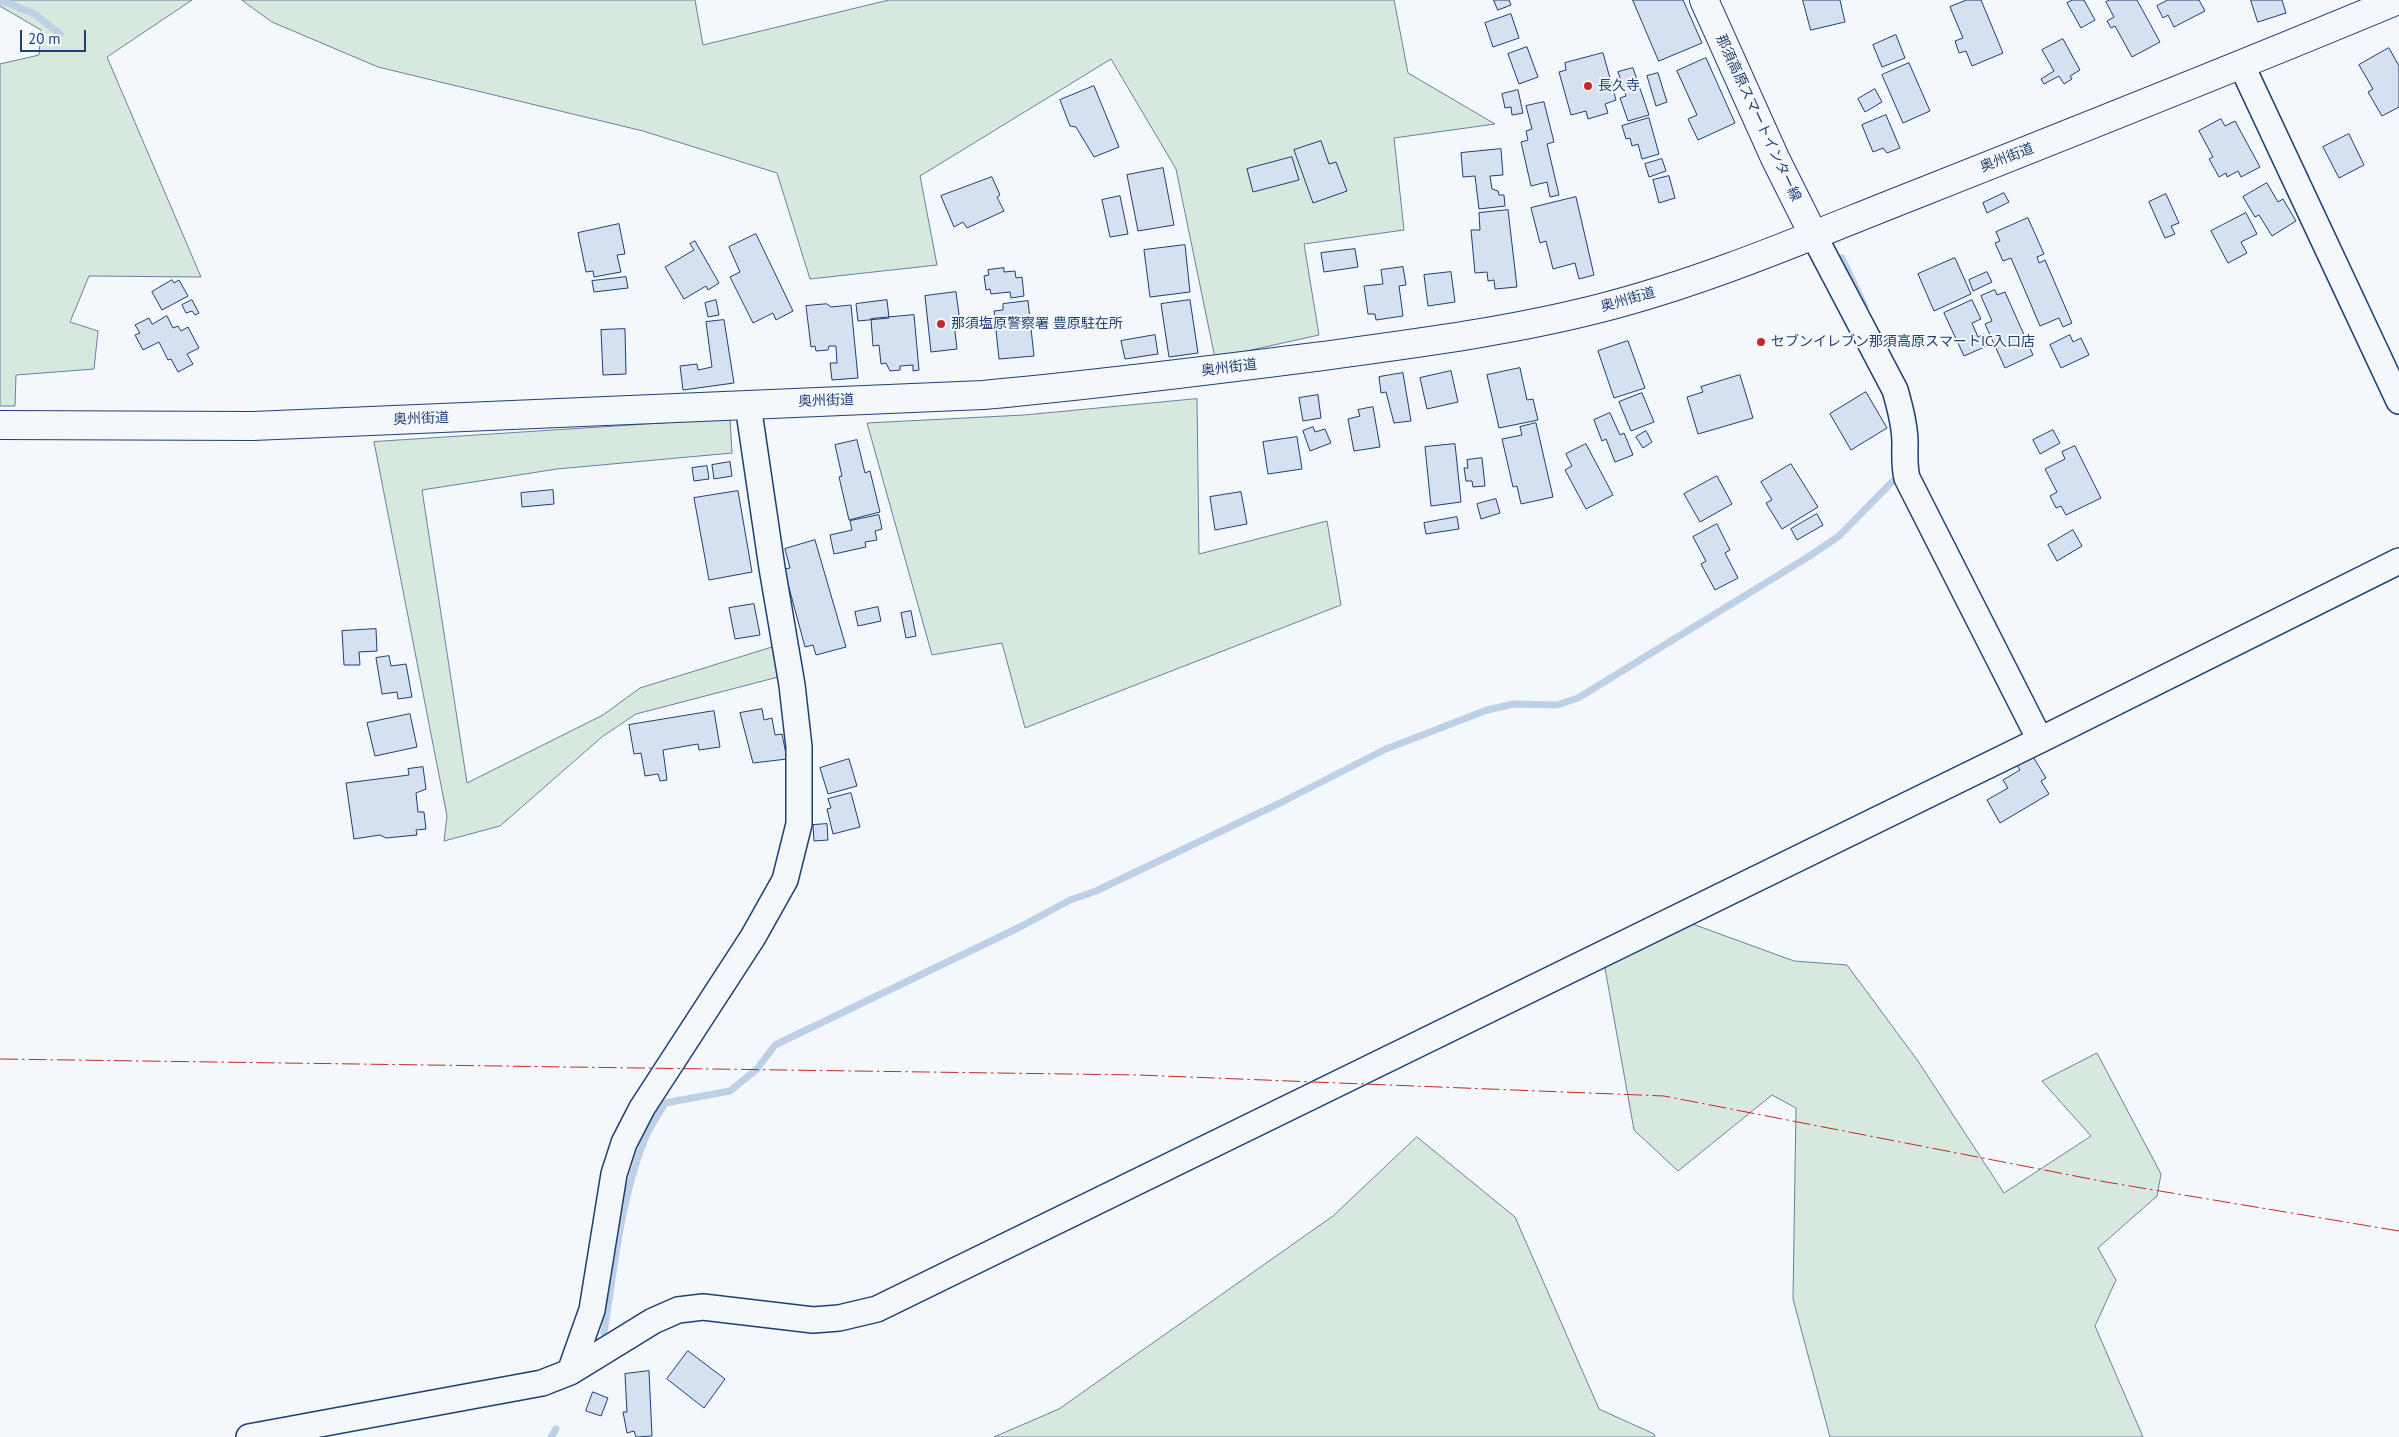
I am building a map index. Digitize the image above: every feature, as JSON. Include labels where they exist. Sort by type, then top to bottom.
[{"type":"main road","name":"那須高原スマートインター線","points":[[1704,0],[1775,158],[1813,234]]},
{"type":"main road","name":"奥州街道","points":[[0,425],[253,426],[983,395],[1088,385],[1426,343],[1531,325],[1605,307],[1699,278],[2242,66],[2398,0]]},
{"type":"street","points":[[2242,66],[2399,401]]},
{"type":"street","points":[[1813,234],[1894,390],[1902,413],[1905,442],[1904,463],[1907,478],[2040,740]]},
{"type":"street","points":[[570,1372],[592,1310],[614,1174],[624,1143],[642,1108],[753,938],[785,880],[799,824],[799,747],[792,685],[772,568],[748,405]]},
{"type":"street","points":[[250,1437],[542,1383],[570,1372],[653,1320],[678,1310],[703,1307],[813,1320],[839,1318],[877,1309],[2040,740],[2399,561]]},
{"type":"shaded area","points":[[0,0],[192,0],[107,57],[201,277],[89,276],[70,322],[98,331],[94,369],[16,375],[15,406],[0,406],[0,64],[39,55],[41,30],[0,6]]},
{"type":"shaded area","points":[[242,0],[695,0],[703,45],[889,0],[1394,0],[1408,73],[1495,124],[1394,138],[1404,230],[1304,244],[1319,335],[1215,358],[1176,169],[1111,59],[920,176],[937,265],[810,279],[777,173],[643,131],[378,67],[272,22]]},
{"type":"shaded area","points":[[1197,399],[1199,554],[1327,521],[1341,605],[1025,728],[1002,643],[932,655],[867,423],[1024,415]]},
{"type":"shaded area","points":[[730,419],[732,453],[557,469],[422,490],[467,783],[603,715],[640,688],[775,646],[782,676],[636,714],[603,736],[500,826],[444,841],[447,816],[374,442]]},
{"type":"shaded area","points":[[1687,922],[1794,961],[1847,965],[1918,1061],[2004,1193],[2091,1136],[2042,1081],[2097,1053],[2161,1174],[2157,1196],[2098,1248],[2116,1280],[2095,1326],[2143,1437],[1830,1437],[1793,1299],[1796,1108],[1772,1095],[1678,1171],[1634,1130],[1605,968]]},
{"type":"shaded area","points":[[1417,1137],[1515,1217],[1599,1409],[1654,1434],[1655,1437],[994,1437],[1059,1409],[1333,1216]]},
{"type":"building","points":[[1494,0],[1509,0],[1511,5],[1498,10]]},
{"type":"building","points":[[1633,0],[1683,0],[1702,43],[1659,61]]},
{"type":"building","points":[[1803,0],[1840,0],[1845,22],[1811,30]]},
{"type":"building","points":[[1967,0],[1981,0],[2003,53],[1972,66],[1966,51],[1959,53],[1955,41],[1963,38],[1950,7]]},
{"type":"building","points":[[2073,0],[2084,0],[2095,20],[2081,28],[2067,3]]},
{"type":"building","points":[[2110,0],[2137,0],[2160,42],[2132,57],[2115,26],[2111,28],[2107,21],[2114,17],[2106,2]]},
{"type":"building","points":[[2168,0],[2199,0],[2205,11],[2174,27],[2168,15],[2163,18],[2157,6]]},
{"type":"building","points":[[2251,0],[2282,0],[2286,13],[2258,22]]},
{"type":"building","points":[[1511,14],[1519,38],[1493,47],[1485,23]]},
{"type":"building","points":[[1896,35],[1905,58],[1882,67],[1873,45]]},
{"type":"building","points":[[2063,39],[2080,70],[2070,76],[2072,79],[2064,84],[2059,76],[2044,84],[2041,79],[2054,71],[2042,50]]},
{"type":"building","points":[[1527,47],[1538,77],[1519,84],[1508,54]]},
{"type":"building","points":[[2389,48],[2399,66],[2399,107],[2382,116],[2368,92],[2373,89],[2359,65]]},
{"type":"building","name":"長久寺","points":[[1603,53],[1616,100],[1605,104],[1608,113],[1588,119],[1586,111],[1571,115],[1559,72],[1566,70],[1565,63]]},
{"type":"building","points":[[1706,58],[1735,123],[1698,140],[1688,119],[1697,115],[1677,71]]},
{"type":"building","points":[[1909,63],[1930,111],[1903,123],[1882,75]]},
{"type":"building","points":[[1633,68],[1649,115],[1628,121],[1620,98],[1626,96],[1618,72]]},
{"type":"building","points":[[1658,73],[1667,102],[1656,106],[1647,76]]},
{"type":"building","points":[[1094,86],[1119,147],[1094,157],[1076,127],[1070,126],[1060,100]]},
{"type":"building","points":[[1875,89],[1882,102],[1865,112],[1858,99]]},
{"type":"building","points":[[1518,90],[1523,113],[1512,115],[1511,107],[1505,108],[1502,94]]},
{"type":"building","points":[[1544,102],[1554,142],[1547,144],[1559,195],[1550,197],[1547,182],[1531,186],[1521,142],[1528,140],[1526,131],[1532,129],[1526,106]]},
{"type":"building","points":[[1886,115],[1900,148],[1887,153],[1883,148],[1873,152],[1862,125]]},
{"type":"building","points":[[1649,118],[1659,154],[1642,159],[1638,144],[1632,146],[1630,138],[1626,139],[1622,126]]},
{"type":"building","points":[[2221,119],[2225,126],[2235,121],[2260,167],[2241,177],[2238,171],[2227,177],[2226,173],[2219,177],[2209,159],[2213,157],[2199,131]]},
{"type":"building","points":[[2349,134],[2364,165],[2339,178],[2323,147]]},
{"type":"building","points":[[1321,141],[1329,164],[1336,162],[1347,191],[1313,203],[1294,150]]},
{"type":"building","points":[[1501,149],[1503,175],[1490,176],[1492,189],[1498,191],[1499,195],[1504,195],[1505,206],[1479,209],[1475,176],[1463,177],[1461,153]]},
{"type":"building","points":[[1292,157],[1299,180],[1253,192],[1247,169]]},
{"type":"building","points":[[1662,159],[1666,171],[1649,177],[1645,164]]},
{"type":"building","points":[[1163,168],[1174,225],[1138,231],[1127,175]]},
{"type":"building","points":[[1669,176],[1675,198],[1659,203],[1653,180]]},
{"type":"building","points":[[992,177],[1000,195],[997,197],[1004,211],[967,228],[963,222],[954,227],[941,196]]},
{"type":"building","points":[[2267,183],[2278,202],[2283,199],[2296,221],[2272,236],[2259,215],[2255,217],[2243,197]]},
{"type":"building","points":[[2004,193],[2009,202],[1987,213],[1983,203]]},
{"type":"building","points":[[2166,194],[2179,223],[2171,226],[2175,234],[2165,238],[2149,202]]},
{"type":"building","points":[[1120,196],[1128,234],[1110,237],[1102,200]]},
{"type":"building","points":[[1576,197],[1594,275],[1579,279],[1575,263],[1553,269],[1546,241],[1540,243],[1531,208]]},
{"type":"building","points":[[1508,210],[1517,287],[1495,289],[1494,280],[1488,281],[1487,272],[1475,273],[1471,230],[1480,230],[1479,213]]},
{"type":"building","points":[[2246,213],[2257,234],[2241,242],[2247,253],[2228,263],[2211,231]]},
{"type":"building","points":[[2028,218],[2044,254],[2037,257],[2039,263],[2045,260],[2072,323],[2063,327],[2059,318],[2040,326],[2011,258],[2003,261],[1995,243],[2000,241],[1996,232]]},
{"type":"building","points":[[619,224],[625,254],[617,255],[621,272],[594,277],[593,271],[586,272],[578,233]]},
{"type":"building","points":[[756,234],[793,311],[776,320],[773,313],[753,323],[730,277],[740,272],[729,247]]},
{"type":"building","points":[[695,241],[719,283],[708,290],[706,286],[684,299],[665,267],[694,250],[690,244]]},
{"type":"building","points":[[1185,245],[1190,292],[1150,297],[1144,250]]},
{"type":"building","points":[[1355,249],[1358,267],[1324,272],[1321,253]]},
{"type":"building","points":[[1955,258],[1971,294],[1934,311],[1918,274]]},
{"type":"building","points":[[1403,267],[1406,285],[1399,286],[1403,316],[1376,320],[1375,314],[1368,314],[1364,286],[1383,284],[1381,270]]},
{"type":"building","points":[[1004,268],[1004,272],[1015,271],[1016,278],[1022,277],[1024,296],[1011,298],[1010,292],[991,294],[990,289],[986,290],[984,276],[989,275],[988,270]]},
{"type":"building","points":[[1451,272],[1455,302],[1428,306],[1424,275]]},
{"type":"building","points":[[1987,272],[1992,282],[1973,291],[1969,280]]},
{"type":"building","points":[[626,277],[628,288],[594,292],[592,281]]},
{"type":"building","points":[[172,280],[174,283],[179,280],[188,296],[162,310],[152,292]]},
{"type":"building","points":[[1995,290],[1997,295],[2005,292],[2033,355],[2005,368],[1985,324],[1992,321],[1981,296]]},
{"type":"building","points":[[956,292],[960,322],[954,323],[957,349],[931,352],[925,296]]},
{"type":"building","points":[[192,300],[199,313],[195,315],[192,311],[186,313],[182,305]]},
{"type":"building","points":[[716,300],[719,315],[708,317],[705,303]]},
{"type":"building","points":[[887,300],[889,318],[858,321],[856,304]]},
{"type":"building","points":[[1190,300],[1198,353],[1169,357],[1161,304]]},
{"type":"building","points":[[1972,300],[1981,319],[1972,323],[1978,337],[1984,334],[1989,345],[1964,356],[1944,313]]},
{"type":"building","points":[[1028,301],[1034,356],[999,359],[994,311],[1003,310],[1003,304]]},
{"type":"building","points":[[827,304],[831,307],[851,305],[858,378],[832,380],[830,363],[837,363],[836,346],[829,346],[828,350],[816,351],[815,346],[811,347],[806,306]]},
{"type":"building","points":[[914,315],[919,370],[913,371],[913,365],[900,366],[900,370],[890,371],[886,363],[881,364],[879,345],[873,346],[871,319]]},
{"type":"building","points":[[167,316],[173,328],[178,326],[181,331],[188,327],[199,348],[187,354],[193,364],[178,372],[171,359],[168,360],[159,342],[143,350],[135,335],[140,333],[135,325],[149,318],[152,324]]},
{"type":"building","points":[[724,320],[734,383],[683,390],[680,366],[697,364],[698,370],[712,367],[706,322]]},
{"type":"building","points":[[625,329],[626,374],[603,375],[601,330]]},
{"type":"building","points":[[1155,335],[1158,354],[1125,359],[1121,341]]},
{"type":"building","points":[[2070,335],[2073,342],[2081,338],[2089,355],[2061,368],[2050,345]]},
{"type":"building","points":[[1628,341],[1645,388],[1614,398],[1598,351]]},
{"type":"building","points":[[1520,368],[1527,400],[1533,399],[1538,420],[1499,428],[1487,375]]},
{"type":"building","points":[[1451,371],[1458,402],[1427,409],[1420,378]]},
{"type":"building","points":[[1403,373],[1411,421],[1394,423],[1386,392],[1381,393],[1379,377]]},
{"type":"building","points":[[1740,375],[1753,418],[1698,434],[1687,397],[1703,392],[1701,387]]},
{"type":"building","points":[[1866,392],[1887,428],[1851,450],[1830,414]]},
{"type":"building","points":[[1642,393],[1654,422],[1631,431],[1619,402]]},
{"type":"building","points":[[1318,395],[1321,418],[1303,421],[1299,398]]},
{"type":"building","points":[[1373,407],[1380,447],[1354,451],[1348,419],[1360,416],[1358,410]]},
{"type":"building","points":[[1610,413],[1620,435],[1624,433],[1633,455],[1615,462],[1606,439],[1602,441],[1594,420]]},
{"type":"building","points":[[1536,423],[1553,497],[1521,504],[1517,486],[1513,487],[1502,439],[1522,435],[1520,427]]},
{"type":"building","points":[[1313,427],[1315,432],[1325,429],[1331,443],[1310,451],[1303,431]]},
{"type":"building","points":[[2053,430],[2060,443],[2040,454],[2033,440]]},
{"type":"building","points":[[1646,431],[1652,442],[1643,448],[1636,437]]},
{"type":"building","points":[[1297,437],[1302,469],[1268,474],[1263,442]]},
{"type":"building","points":[[857,440],[865,473],[870,471],[880,512],[849,520],[839,477],[842,476],[835,445]]},
{"type":"building","points":[[1455,444],[1461,502],[1431,506],[1425,447]]},
{"type":"building","points":[[1586,444],[1613,495],[1586,509],[1565,470],[1572,466],[1566,454]]},
{"type":"building","points":[[2075,446],[2101,498],[2066,515],[2061,506],[2056,508],[2050,496],[2057,492],[2045,469],[2065,459],[2062,452]]},
{"type":"building","points":[[1482,458],[1485,486],[1473,487],[1472,481],[1466,481],[1464,468],[1468,468],[1467,460]]},
{"type":"building","points":[[730,462],[732,476],[714,479],[712,465]]},
{"type":"building","points":[[1791,464],[1818,507],[1782,529],[1766,503],[1772,500],[1761,482]]},
{"type":"building","points":[[707,466],[709,479],[694,481],[692,468]]},
{"type":"building","points":[[1717,476],[1732,504],[1700,522],[1684,494]]},
{"type":"building","points":[[553,490],[554,504],[522,507],[521,493]]},
{"type":"building","points":[[738,491],[752,572],[709,580],[694,498]]},
{"type":"building","points":[[1241,492],[1247,524],[1215,530],[1210,497]]},
{"type":"building","points":[[1496,499],[1500,513],[1481,519],[1477,504]]},
{"type":"building","points":[[1817,514],[1823,525],[1797,540],[1791,529]]},
{"type":"building","points":[[879,515],[882,529],[875,531],[877,540],[865,542],[866,547],[834,554],[830,535],[852,530],[850,521]]},
{"type":"building","points":[[1457,517],[1459,529],[1426,534],[1424,523]]},
{"type":"building","points":[[1717,524],[1730,550],[1725,553],[1738,578],[1715,590],[1701,564],[1706,561],[1693,537]]},
{"type":"building","points":[[2073,530],[2082,546],[2057,561],[2048,545]]},
{"type":"building","points":[[815,540],[846,647],[816,655],[813,645],[805,647],[784,569],[790,568],[785,549]]},
{"type":"building","points":[[754,604],[760,635],[735,639],[729,608]]},
{"type":"building","points":[[878,607],[881,621],[858,626],[855,612]]},
{"type":"building","points":[[911,611],[916,636],[906,638],[901,613]]},
{"type":"building","points":[[376,629],[377,651],[359,652],[360,665],[344,665],[342,631]]},
{"type":"building","points":[[389,656],[391,666],[406,664],[412,697],[398,699],[397,692],[382,694],[376,658]]},
{"type":"building","points":[[762,709],[764,720],[772,718],[775,735],[782,734],[787,759],[753,763],[740,713]]},
{"type":"building","points":[[714,711],[720,747],[699,750],[698,744],[663,750],[667,780],[660,781],[658,774],[645,776],[641,753],[634,754],[629,725]]},
{"type":"building","points":[[410,714],[417,747],[375,756],[367,723]]},
{"type":"building","points":[[2032,755],[2046,778],[2041,781],[2049,794],[2000,823],[1987,800],[2008,788],[2003,780],[2020,770],[2016,764]]},
{"type":"building","points":[[849,759],[857,786],[828,794],[820,768]]},
{"type":"building","points":[[423,767],[426,789],[416,793],[418,812],[424,812],[426,829],[416,830],[417,835],[386,838],[380,835],[354,839],[346,783],[409,775],[408,769]]},
{"type":"building","points":[[851,793],[860,827],[833,834],[827,809],[831,808],[828,799]]},
{"type":"building","points":[[827,824],[828,840],[814,841],[813,825]]},
{"type":"building","points":[[688,1351],[725,1379],[704,1408],[667,1379]]},
{"type":"building","points":[[649,1371],[652,1436],[636,1437],[634,1431],[627,1433],[623,1412],[627,1412],[625,1374]]},
{"type":"building","points":[[593,1392],[608,1398],[601,1416],[586,1411]]},
{"type":"waterway","points":[[0,0],[35,14],[60,34]]},
{"type":"waterway","points":[[1842,258],[1865,307]]},
{"type":"waterway","points":[[604,1333],[619,1233],[630,1183],[646,1136],[665,1103],[730,1091],[757,1069],[775,1045],[1018,928],[1070,900],[1096,891],[1282,802],[1386,749],[1487,710],[1514,704],[1557,705],[1578,698],[1839,536],[1893,481]]},
{"type":"waterway","points":[[551,1437],[556,1429]]},
{"type":"power","points":[[0,1059],[1139,1075],[1664,1096],[2106,1182],[2399,1231]]},
{"type":"place","name":"長久寺","points":[[1588,86]]},
{"type":"place","name":"那須塩原警察署 豊原駐在所","points":[[941,324]]},
{"type":"place","name":"セブンイレブン那須高原スマートIC入口店","points":[[1761,342]]}]
